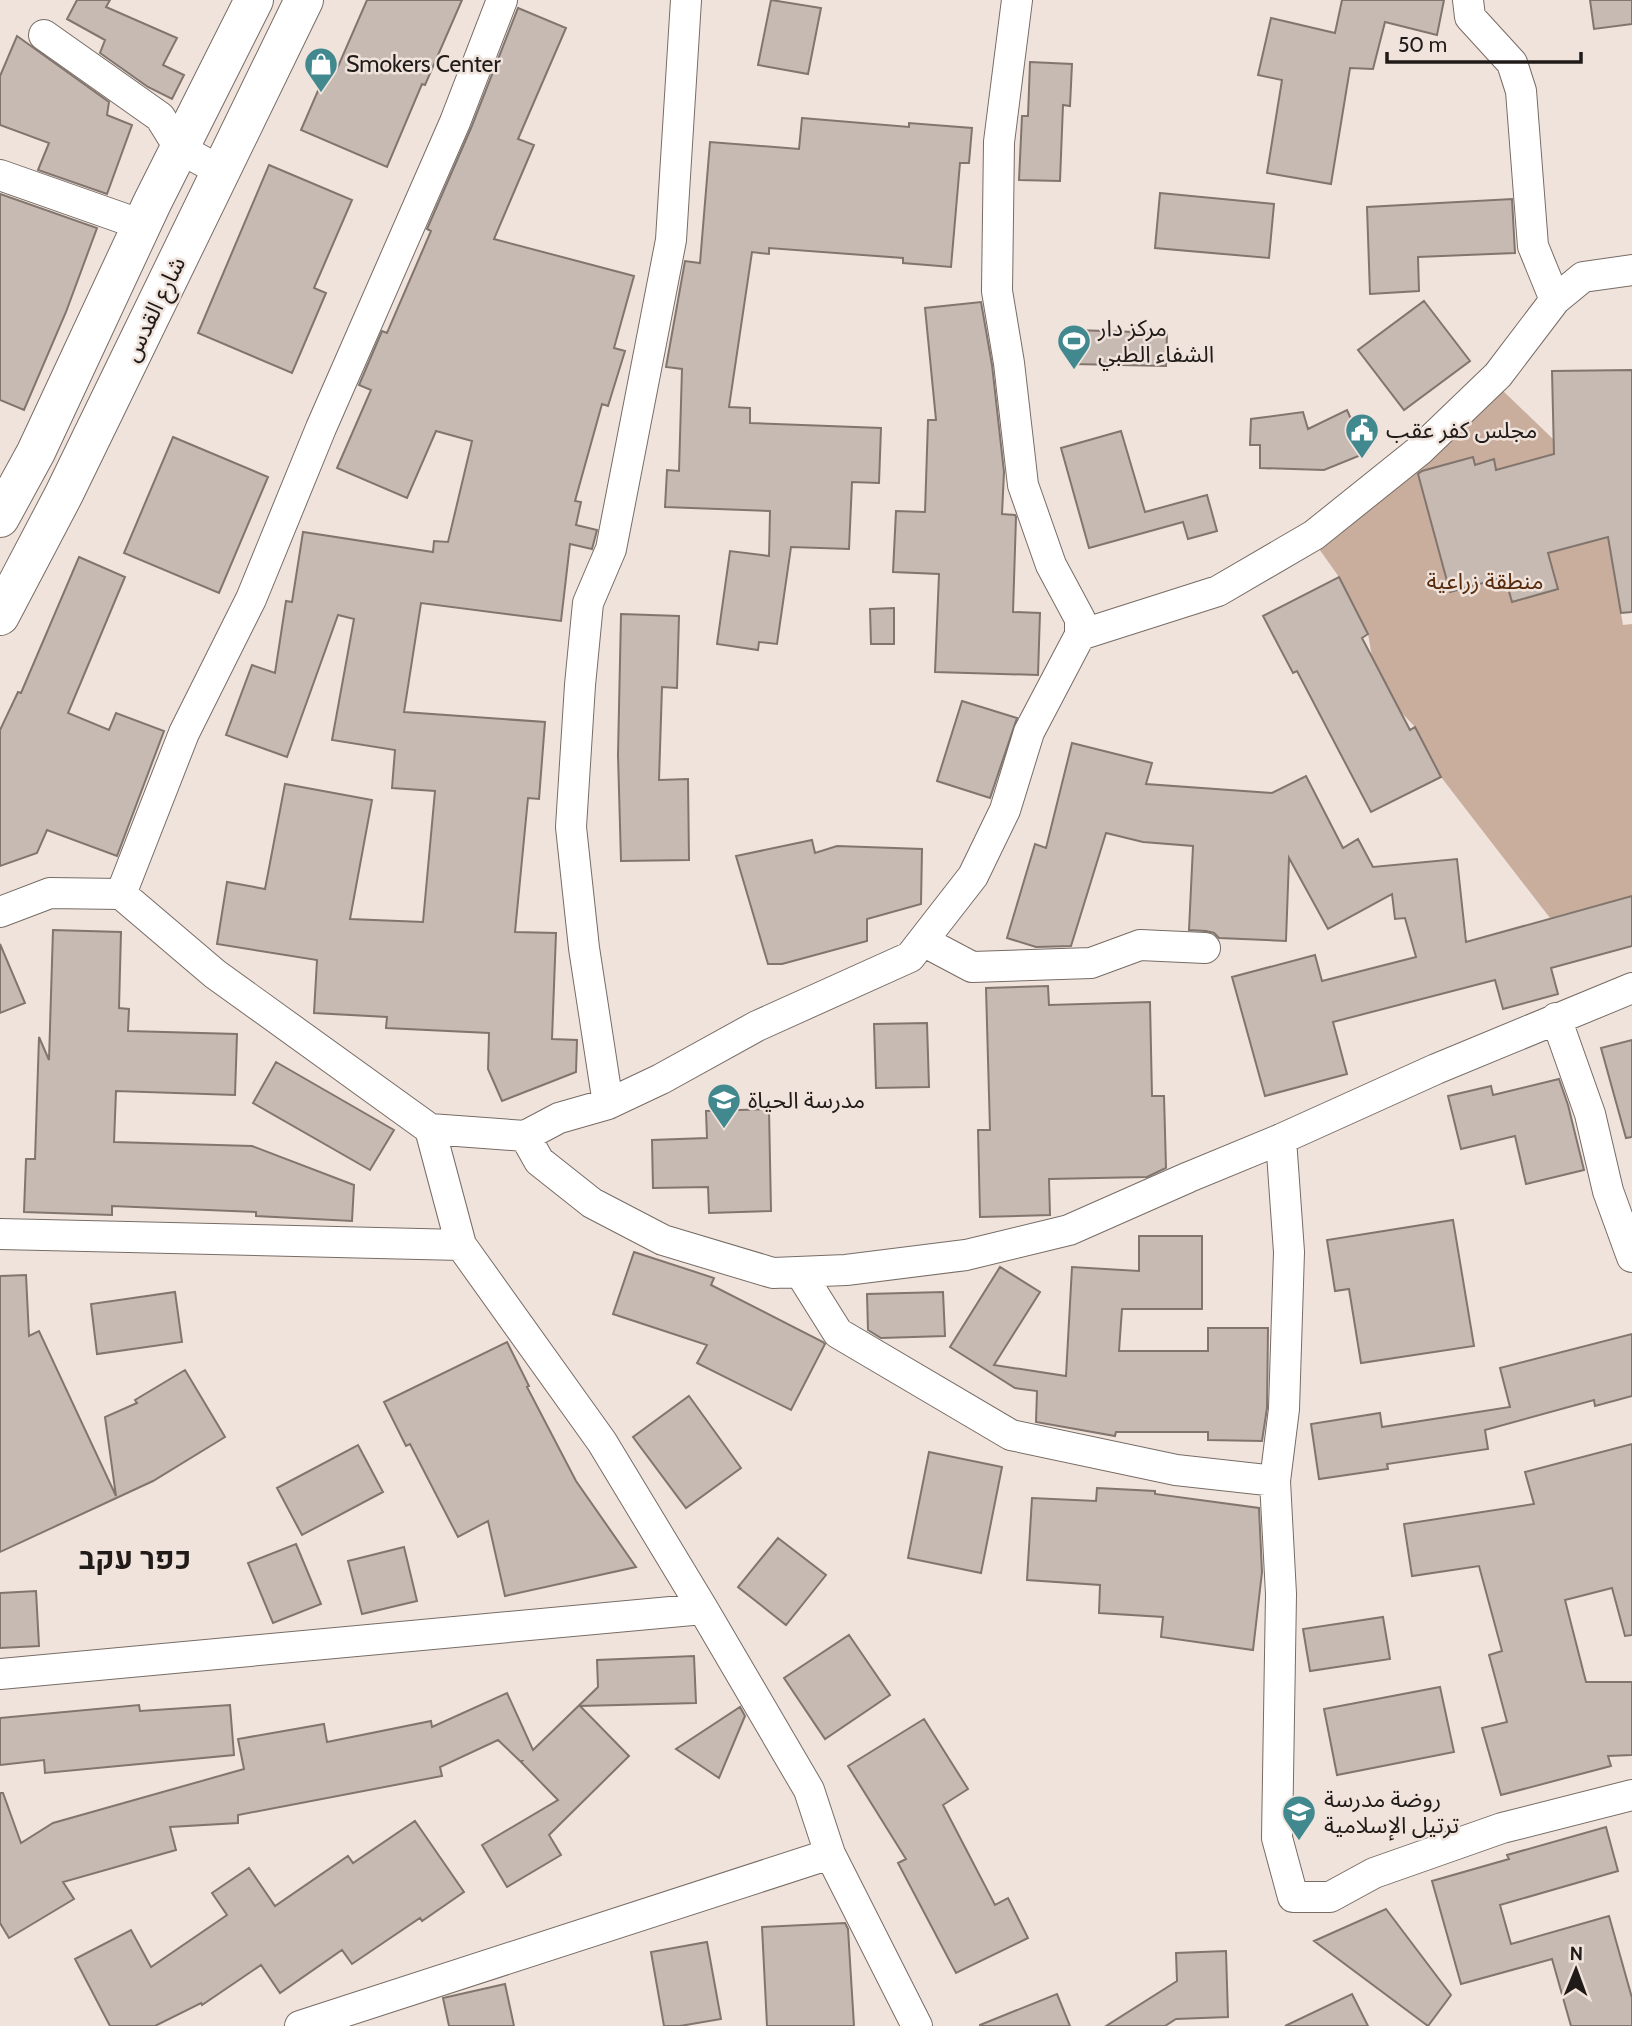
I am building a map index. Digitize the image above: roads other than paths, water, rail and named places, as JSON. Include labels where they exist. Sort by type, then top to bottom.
[{"type":"main road","name":"شارع القدس","points":[[0,518],[36,452],[142,225],[254,0]]},
{"type":"main road","name":"شارع القدس","points":[[0,616],[64,494],[304,0]]},
{"type":"street","points":[[121,894],[184,733],[251,599],[326,416],[455,122],[502,0]]},
{"type":"street","points":[[608,1104],[584,948],[571,827],[580,685],[588,603],[611,550],[671,240],[686,0]]},
{"type":"street","points":[[0,912],[50,893],[121,894],[215,974],[430,1129],[525,1136],[559,1118],[608,1104],[661,1079],[757,1026],[910,957],[973,876],[1005,810],[1030,732],[1080,635],[1080,619],[1051,565],[1023,485],[1009,363],[997,290],[999,142],[1017,0]]},
{"type":"street","points":[[1468,0],[1470,17],[1512,63],[1521,91],[1532,246],[1555,300]]},
{"type":"street","points":[[44,35],[160,117],[180,149],[221,171]]},
{"type":"street","points":[[0,174],[142,225]]},
{"type":"street","points":[[1080,635],[1218,591],[1314,535],[1420,450],[1498,375],[1555,300],[1583,278],[1632,270]]},
{"type":"street","points":[[923,941],[972,967],[1091,963],[1140,945],[1205,948]]},
{"type":"street","points":[[525,1136],[539,1161],[592,1203],[663,1240],[773,1273],[802,1274],[966,1255],[1069,1230],[1556,1018],[1632,988]]},
{"type":"street","points":[[1556,1018],[1590,1114],[1608,1191],[1632,1257]]},
{"type":"street","points":[[430,1129],[461,1245],[602,1442],[809,1790],[830,1854],[917,2026]]},
{"type":"street","points":[[1281,1139],[1289,1251],[1284,1409],[1275,1481],[1281,1594],[1277,1838],[1293,1897],[1329,1897],[1374,1873],[1502,1828],[1632,1795]]},
{"type":"street","points":[[0,1234],[461,1245]]},
{"type":"street","points":[[802,1274],[838,1333],[1011,1435],[1176,1469],[1275,1481]]},
{"type":"street","points":[[0,1674],[703,1609]]},
{"type":"street","points":[[300,2026],[830,1854]]},
{"type":"place","name":"Smokers Center","points":[[321,94]]},
{"type":"place","name":"مركز دار الشفاء الطبي","points":[[1074,371]]},
{"type":"place","name":"مجلس كفر عقب","points":[[1362,460]]},
{"type":"place","name":"مدرسة الحياة","points":[[724,1130]]},
{"type":"place","name":"روضة مدرسة ترتيل الإسلامية","points":[[1299,1842]]},
{"type":"district","name":"כפר עקב","points":[[135,1558]]},
{"type":"park label","name":"منطقة زراعية","points":[[1485,581]]}]
